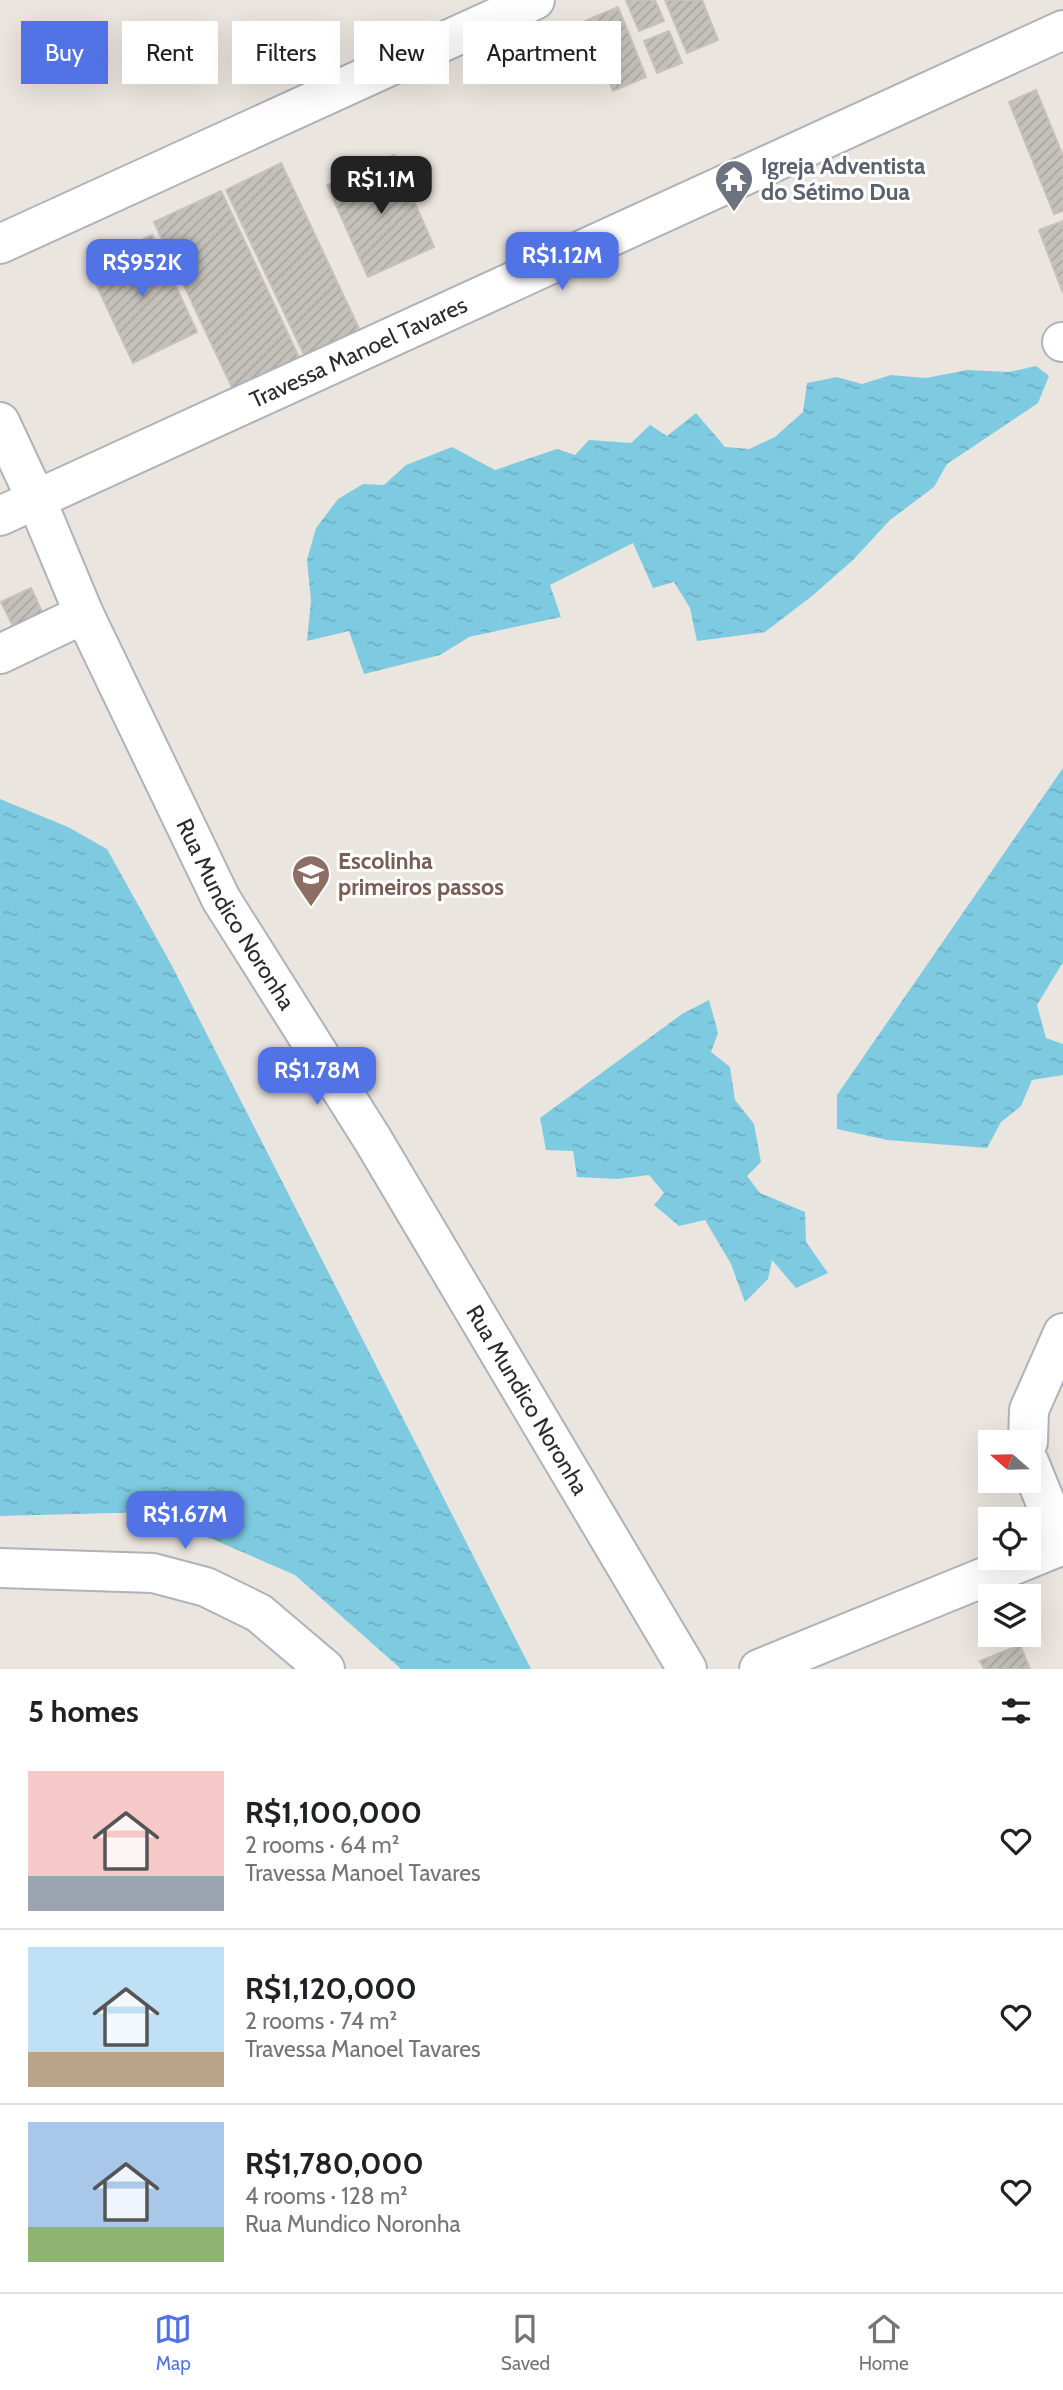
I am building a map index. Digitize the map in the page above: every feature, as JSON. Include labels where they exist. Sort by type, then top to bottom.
[{"type":"street","points":[[0,244],[535,0]]},
{"type":"street","name":"Travessa Manoel Tavares","points":[[0,516],[1063,30]]},
{"type":"street","name":"Rua Mundico Noronha","points":[[0,422],[36,499],[84,614],[233,920],[373,1140],[687,1669]]},
{"type":"street","points":[[0,654],[84,614]]},
{"type":"street","points":[[1028,1430],[1029,1410],[1063,1333]]},
{"type":"street","points":[[759,1669],[1063,1545],[1041,1491]]},
{"type":"street","points":[[0,1569],[153,1573],[205,1587],[259,1613],[325,1669]]},
{"type":"water","points":[[1036,366],[1049,376],[1038,403],[947,464],[934,487],[890,520],[853,560],[765,632],[697,641],[690,608],[674,582],[653,588],[633,543],[550,585],[561,617],[469,637],[440,655],[364,674],[349,631],[307,641],[311,601],[307,560],[316,528],[338,499],[363,484],[384,485],[406,465],[452,447],[495,470],[557,449],[575,455],[589,440],[631,443],[650,425],[667,436],[696,413],[725,447],[749,449],[775,437],[803,412],[807,383],[837,377],[862,384],[891,375],[926,378],[967,370],[1009,372]]},
{"type":"water","points":[[1063,768],[1063,962],[1037,1005],[1046,1038],[1063,1044],[1063,1075],[1032,1080],[1021,1106],[1001,1122],[987,1148],[887,1140],[837,1129],[837,1095]]},
{"type":"water","points":[[0,799],[68,827],[107,849],[171,964],[531,1669],[401,1669],[295,1575],[150,1512],[0,1516]]},
{"type":"water","points":[[709,1000],[718,1033],[711,1052],[730,1067],[735,1100],[754,1124],[761,1162],[747,1176],[760,1193],[805,1212],[806,1242],[828,1273],[796,1288],[772,1260],[768,1279],[745,1302],[731,1264],[705,1220],[679,1226],[654,1205],[664,1193],[649,1175],[617,1179],[577,1177],[573,1151],[546,1150],[540,1118],[682,1014]]},
{"type":"building","points":[[626,0],[655,0],[664,21],[639,31]]},
{"type":"building","points":[[665,0],[702,0],[718,40],[687,53]]},
{"type":"building","points":[[618,7],[646,77],[613,91],[610,84],[621,84],[621,21],[585,21]]},
{"type":"building","points":[[669,31],[682,63],[657,73],[644,41]]},
{"type":"building","points":[[1036,90],[1063,156],[1063,211],[1054,214],[1009,102]]},
{"type":"building","points":[[394,155],[434,247],[368,277],[327,185]]},
{"type":"building","points":[[281,163],[363,337],[308,363],[226,190]]},
{"type":"building","points":[[221,191],[303,366],[237,398],[154,222]]},
{"type":"building","points":[[1063,221],[1063,293],[1039,230]]},
{"type":"building","points":[[152,235],[197,332],[133,363],[87,265]]},
{"type":"building","points":[[31,588],[43,614],[14,628],[1,602]]},
{"type":"building","points":[[1021,1647],[1030,1669],[984,1669],[980,1661]]},
{"type":"place","name":"Igreja Adventista do Sétimo Dua","points":[[734,213]]},
{"type":"place","name":"Escolinha primeiros passos","points":[[311,908]]}]
